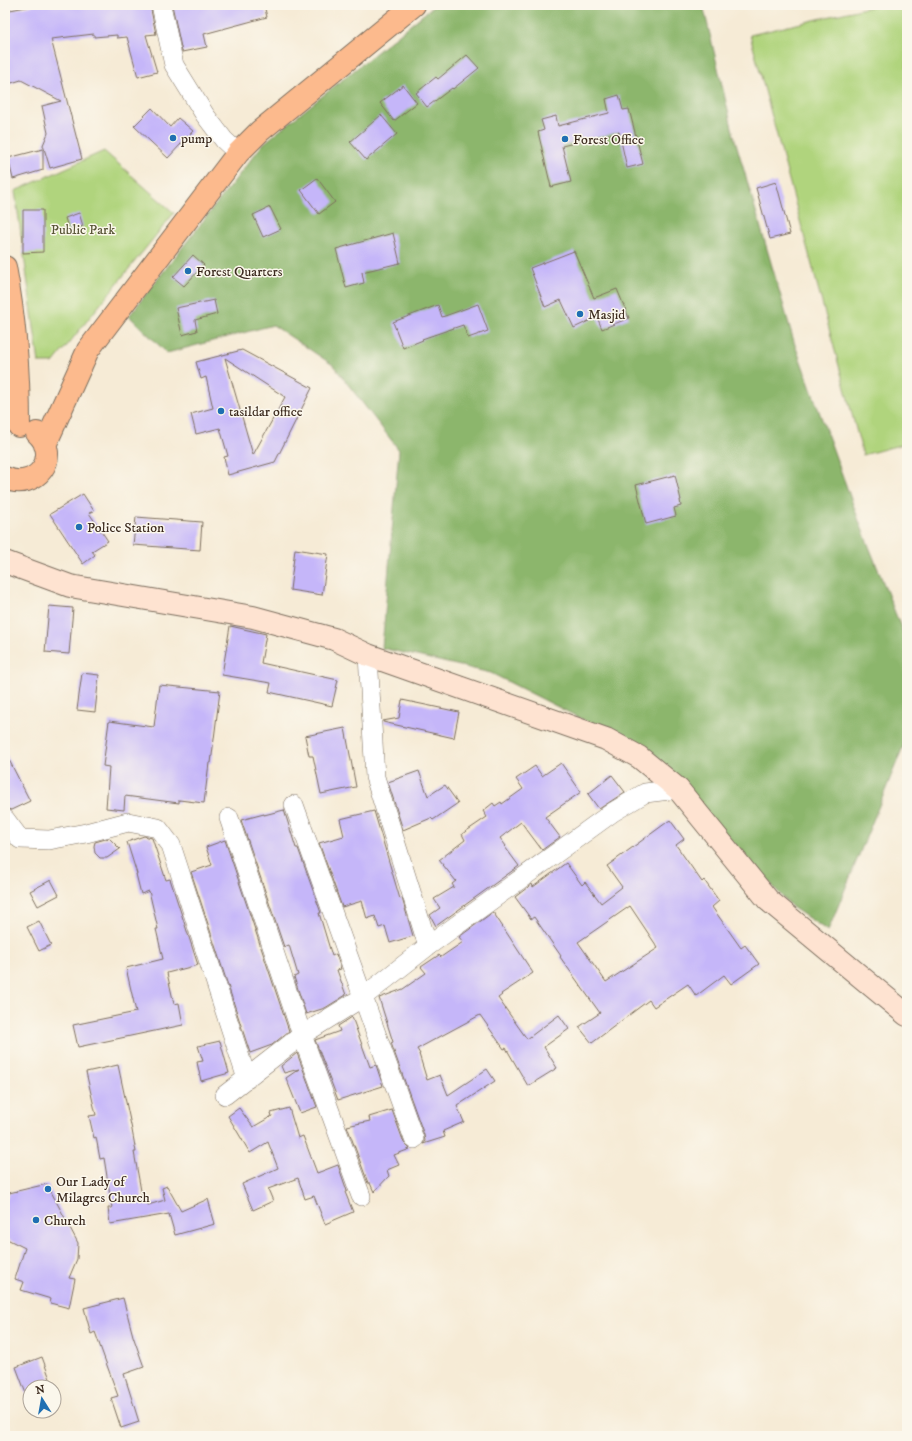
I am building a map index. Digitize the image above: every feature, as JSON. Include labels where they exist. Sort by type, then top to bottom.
[{"type":"main road","points":[[46,445],[88,350],[238,153],[260,131],[414,5]]},
{"type":"main road","points":[[5,267],[8,303],[19,383],[12,428],[27,427],[35,431],[42,437],[46,445],[47,453],[46,462],[42,470],[29,481],[11,481],[5,478]]},
{"type":"main road","points":[[5,562],[70,586],[253,617],[334,639],[368,656],[606,738],[639,757],[678,789],[768,900],[907,1015]]},
{"type":"street","points":[[161,5],[174,65],[205,115],[224,140],[238,153]]},
{"type":"street","points":[[368,656],[375,777],[428,946]]},
{"type":"street","points":[[225,1095],[302,1035],[363,997],[428,946],[613,812],[644,793],[678,789]]},
{"type":"street","points":[[294,805],[414,1140]]},
{"type":"street","points":[[229,818],[302,1035],[361,1196]]},
{"type":"street","points":[[5,819],[12,841],[48,840],[86,833],[128,822],[158,828],[171,845],[247,1079]]},
{"type":"green space","points":[[435,5],[703,5],[734,136],[795,345],[859,521],[907,643],[907,737],[828,931],[792,907],[690,796],[629,743],[491,673],[382,648],[399,450],[333,365],[273,325],[167,353],[129,316],[263,144]]},
{"type":"green space","points":[[878,5],[907,5],[907,443],[863,455],[750,35]]},
{"type":"green space","name":"Public Park","points":[[104,151],[174,213],[53,363],[39,363],[15,191]]},
{"type":"building","points":[[36,5],[150,5],[156,34],[146,35],[157,72],[138,77],[127,37],[117,38],[117,35],[94,37],[94,34],[51,39],[82,159],[50,168],[43,145],[48,133],[42,106],[61,101],[21,80],[5,85],[5,11]]},
{"type":"building","points":[[172,5],[264,5],[267,17],[204,34],[207,47],[182,52]]},
{"type":"building","points":[[467,55],[479,68],[453,89],[452,88],[427,107],[416,93],[436,77],[438,79]]},
{"type":"building","points":[[403,85],[417,103],[394,121],[380,103]]},
{"type":"building","name":"Forest Office","points":[[619,95],[623,110],[629,109],[643,164],[627,168],[619,132],[562,146],[571,182],[551,187],[538,132],[544,130],[541,120],[556,116],[558,126],[609,113],[606,99]]},
{"type":"building","points":[[152,108],[170,127],[178,118],[193,131],[168,158],[134,126]]},
{"type":"building","points":[[381,115],[397,134],[366,160],[350,142]]},
{"type":"building","points":[[43,149],[43,170],[13,179],[8,158]]},
{"type":"building","points":[[317,178],[335,202],[319,214],[301,190]]},
{"type":"building","points":[[776,182],[790,234],[770,239],[756,188]]},
{"type":"building","points":[[270,207],[281,229],[263,237],[253,215]]},
{"type":"building","points":[[23,210],[43,210],[43,252],[23,253]]},
{"type":"building","points":[[79,213],[83,226],[69,231],[65,218]]},
{"type":"building","points":[[393,233],[400,263],[362,272],[364,283],[346,288],[336,249]]},
{"type":"building","points":[[574,251],[594,298],[617,289],[629,318],[602,329],[597,317],[574,328],[561,300],[545,307],[530,268]]},
{"type":"building","name":"Forest Quarters","points":[[193,255],[204,265],[184,286],[173,277]]},
{"type":"building","points":[[214,300],[217,314],[195,320],[197,331],[182,335],[176,308]]},
{"type":"building","points":[[478,304],[488,331],[468,338],[463,325],[422,339],[423,340],[403,348],[393,322],[438,305],[442,317]]},
{"type":"building","name":"tasildar office","points":[[242,350],[312,388],[275,462],[228,475],[224,457],[228,456],[220,428],[196,434],[191,414],[213,408],[206,377],[201,379],[196,362]],"holes":[[[225,358],[285,397],[253,455]]]},
{"type":"building","points":[[675,475],[681,500],[681,506],[674,508],[676,516],[646,524],[636,485]]},
{"type":"building","name":"Police Station","points":[[83,494],[94,511],[89,513],[108,541],[92,551],[95,555],[83,564],[50,514]]},
{"type":"building","points":[[136,517],[202,522],[200,550],[133,545]]},
{"type":"building","points":[[295,549],[328,554],[322,595],[290,590]]},
{"type":"building","points":[[49,606],[73,608],[69,654],[45,652]]},
{"type":"building","points":[[230,626],[266,634],[261,663],[338,680],[332,706],[269,692],[271,683],[222,675]]},
{"type":"building","points":[[82,673],[99,675],[95,712],[77,710]]},
{"type":"building","points":[[159,685],[220,691],[211,763],[209,763],[204,803],[179,800],[179,803],[125,796],[124,810],[106,808],[109,767],[103,766],[109,721],[154,727]]},
{"type":"building","points":[[402,700],[459,712],[454,738],[383,722],[399,718]]},
{"type":"building","points":[[345,728],[356,787],[321,794],[313,756],[309,756],[305,736]]},
{"type":"building","points":[[5,752],[30,801],[11,810],[5,808]]},
{"type":"building","points":[[561,763],[581,792],[545,817],[560,837],[542,850],[521,822],[500,838],[519,866],[436,926],[430,915],[440,908],[434,899],[454,887],[452,884],[456,881],[439,860],[465,840],[462,834],[487,817],[483,811],[493,803],[495,806],[501,802],[502,804],[523,789],[516,779],[535,766],[542,776]]},
{"type":"building","points":[[419,771],[428,796],[445,785],[458,803],[433,820],[431,818],[403,830],[388,782]]},
{"type":"building","points":[[612,775],[625,792],[599,809],[588,794]]},
{"type":"building","points":[[284,810],[296,848],[298,848],[321,913],[319,913],[332,956],[336,954],[341,969],[337,970],[346,995],[325,1008],[306,1014],[294,977],[298,975],[289,945],[284,947],[241,820]]},
{"type":"building","points":[[374,811],[400,899],[402,898],[413,936],[390,943],[385,926],[379,928],[375,916],[367,919],[362,901],[342,907],[319,843],[344,836],[340,819]]},
{"type":"building","points":[[670,820],[684,839],[676,845],[702,882],[704,880],[719,901],[712,907],[741,948],[745,945],[759,964],[731,984],[724,975],[696,996],[688,984],[654,1007],[649,1000],[592,1043],[579,1027],[600,1013],[560,957],[561,956],[534,917],[531,919],[515,897],[532,884],[533,887],[566,863],[582,885],[585,882],[601,903],[622,887],[607,866]],"holes":[[[630,906],[658,948],[606,982],[578,942]]]},
{"type":"building","points":[[144,836],[152,838],[166,880],[170,879],[198,965],[167,973],[174,1004],[179,1003],[183,1025],[78,1047],[73,1025],[136,1012],[126,968],[163,959],[149,891],[141,894],[137,874],[127,842]]},
{"type":"building","points":[[109,838],[120,849],[107,858],[100,858],[95,853],[95,842]]},
{"type":"building","points":[[225,840],[289,1031],[272,1045],[250,1053],[191,872],[212,865],[206,847]]},
{"type":"building","points":[[51,880],[59,895],[38,906],[30,891]]},
{"type":"building","points":[[493,912],[533,973],[501,994],[502,995],[498,998],[527,1039],[559,1015],[569,1029],[544,1047],[557,1068],[528,1086],[506,1048],[504,1049],[480,1015],[417,1049],[420,1054],[427,1080],[440,1075],[448,1095],[487,1069],[495,1081],[457,1106],[464,1122],[443,1131],[445,1137],[423,1144],[425,1141],[424,1135],[391,1043],[393,1042],[379,998],[403,989],[426,973],[421,967],[439,955],[441,957],[463,942],[459,937]]},
{"type":"building","points":[[39,921],[51,945],[39,951],[27,927]]},
{"type":"building","points":[[352,1017],[370,1067],[376,1065],[383,1086],[338,1100],[315,1040],[340,1031],[338,1026]]},
{"type":"building","points":[[220,1041],[229,1073],[201,1081],[197,1062],[203,1061],[198,1046]]},
{"type":"building","points":[[297,1053],[317,1107],[300,1113],[286,1078],[299,1069],[284,1073],[281,1066]]},
{"type":"building","points":[[118,1065],[132,1130],[136,1152],[134,1152],[143,1202],[147,1202],[148,1205],[165,1200],[162,1188],[167,1186],[181,1211],[208,1199],[215,1224],[175,1235],[169,1214],[110,1224],[108,1208],[112,1208],[104,1158],[100,1159],[96,1137],[94,1138],[89,1116],[96,1115],[86,1072]]},
{"type":"building","points":[[239,1108],[253,1127],[272,1116],[271,1113],[289,1108],[298,1138],[303,1136],[317,1173],[338,1165],[347,1191],[345,1192],[353,1212],[325,1224],[314,1196],[305,1199],[298,1178],[268,1189],[273,1201],[253,1210],[242,1184],[278,1168],[268,1142],[250,1153],[228,1116]]},
{"type":"building","points":[[392,1110],[404,1143],[410,1149],[394,1155],[399,1165],[387,1170],[389,1176],[374,1192],[370,1183],[368,1183],[347,1126],[370,1121],[369,1117]]},
{"type":"building","name":"Church","points":[[47,1184],[78,1243],[77,1259],[69,1278],[75,1279],[69,1308],[50,1303],[51,1299],[21,1290],[24,1282],[15,1279],[25,1248],[5,1238],[5,1202],[9,1193]]},
{"type":"building","points":[[123,1298],[133,1336],[144,1367],[124,1374],[139,1422],[121,1428],[111,1398],[118,1396],[95,1332],[91,1334],[84,1308]]},
{"type":"building","points":[[42,1357],[50,1379],[22,1379],[22,1383],[16,1367]]},
{"type":"place","name":"pump","points":[[173,138]]},
{"type":"place","name":"Forest Office","points":[[565,139]]},
{"type":"place","name":"Forest Quarters","points":[[188,271]]},
{"type":"place","name":"Masjid","points":[[580,314]]},
{"type":"place","name":"tasildar office","points":[[221,411]]},
{"type":"place","name":"Police Station","points":[[79,527]]},
{"type":"place","name":"Our Lady of Milagres Church","points":[[48,1189]]},
{"type":"place","name":"Church","points":[[36,1220]]}]
